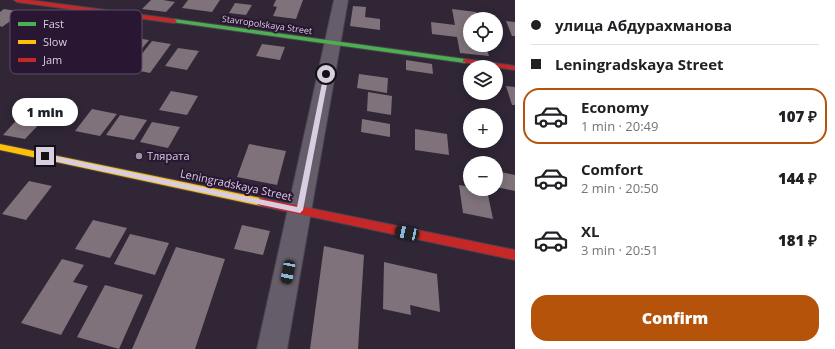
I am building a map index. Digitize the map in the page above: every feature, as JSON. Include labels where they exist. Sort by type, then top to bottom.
[{"type":"street","name":"Stavropolskaya Street","points":[[17,0],[89,10]]},
{"type":"street","points":[[272,349],[341,0]]},
{"type":"street","name":"Stavropolskaya Street","points":[[142,17],[515,68]]},
{"type":"street","name":"Leningradskaya Street","points":[[0,147],[515,255]]},
{"type":"building","points":[[151,0],[175,2],[166,12],[142,9]]},
{"type":"building","points":[[188,0],[220,0],[212,12],[182,8]]},
{"type":"building","points":[[276,0],[303,0],[296,19],[273,16],[277,7],[273,6]]},
{"type":"building","points":[[235,3],[252,5],[246,15],[229,13]]},
{"type":"building","points":[[353,6],[366,7],[365,17],[380,19],[380,30],[350,26]]},
{"type":"building","points":[[4,9],[10,10],[10,21],[2,27],[0,26],[0,12]]},
{"type":"building","points":[[452,9],[476,12],[463,12],[463,52],[488,52],[489,56],[460,53],[457,37],[432,34],[431,22],[455,25]]},
{"type":"building","points":[[506,21],[515,22],[515,36],[512,36]]},
{"type":"building","points":[[142,39],[149,40],[142,48]]},
{"type":"building","points":[[152,41],[171,44],[150,73],[142,71],[142,54]]},
{"type":"building","points":[[262,44],[285,47],[280,60],[256,56]]},
{"type":"building","points":[[178,48],[199,51],[187,70],[165,66]]},
{"type":"building","points":[[406,60],[432,64],[433,74],[406,70]]},
{"type":"building","points":[[359,74],[388,78],[387,93],[357,88]]},
{"type":"building","points":[[506,86],[515,87],[515,105],[512,105]]},
{"type":"building","points":[[171,91],[198,96],[187,115],[159,110]]},
{"type":"building","points":[[368,92],[392,96],[391,115],[367,111]]},
{"type":"building","points":[[92,109],[117,114],[100,136],[75,131]]},
{"type":"building","points":[[23,113],[45,118],[25,139],[3,135]]},
{"type":"building","points":[[120,115],[147,120],[134,140],[106,135]]},
{"type":"building","points":[[362,119],[390,124],[390,137],[361,132]]},
{"type":"building","points":[[152,122],[180,127],[168,148],[140,142]]},
{"type":"building","points":[[415,129],[447,134],[449,155],[415,150]]},
{"type":"building","points":[[249,144],[286,151],[277,185],[237,177]]},
{"type":"building","points":[[503,172],[515,175],[515,191],[503,188]]},
{"type":"building","points":[[29,181],[52,186],[26,220],[2,214]]},
{"type":"building","points":[[459,185],[463,186],[463,196],[488,196],[493,219],[463,213]]},
{"type":"building","points":[[93,220],[127,228],[110,258],[75,249]]},
{"type":"building","points":[[242,225],[270,231],[263,255],[234,249]]},
{"type":"building","points":[[130,234],[169,243],[155,275],[114,264]]},
{"type":"building","points":[[324,246],[364,255],[358,349],[310,349]]},
{"type":"building","points":[[176,247],[225,259],[195,349],[132,349]]},
{"type":"building","points":[[62,259],[84,265],[73,282],[88,286],[61,335],[21,323]]},
{"type":"building","points":[[384,262],[437,274],[440,312],[410,305],[411,315],[383,309]]},
{"type":"building","points":[[105,285],[143,295],[119,349],[77,337]]},
{"type":"traffic: fast","points":[[174,21],[463,61]]},
{"type":"traffic: slow","points":[[0,147],[261,202]]},
{"type":"traffic: jam","points":[[17,0],[92,10]]},
{"type":"traffic: jam","points":[[142,17],[174,21]]},
{"type":"traffic: jam","points":[[503,66],[515,68]]},
{"type":"traffic: jam","points":[[261,202],[515,255]]},
{"type":"place","name":"Тлярата","points":[[139,156]]},
{"type":"route","points":[[45,156],[300,210],[326,74]]}]
